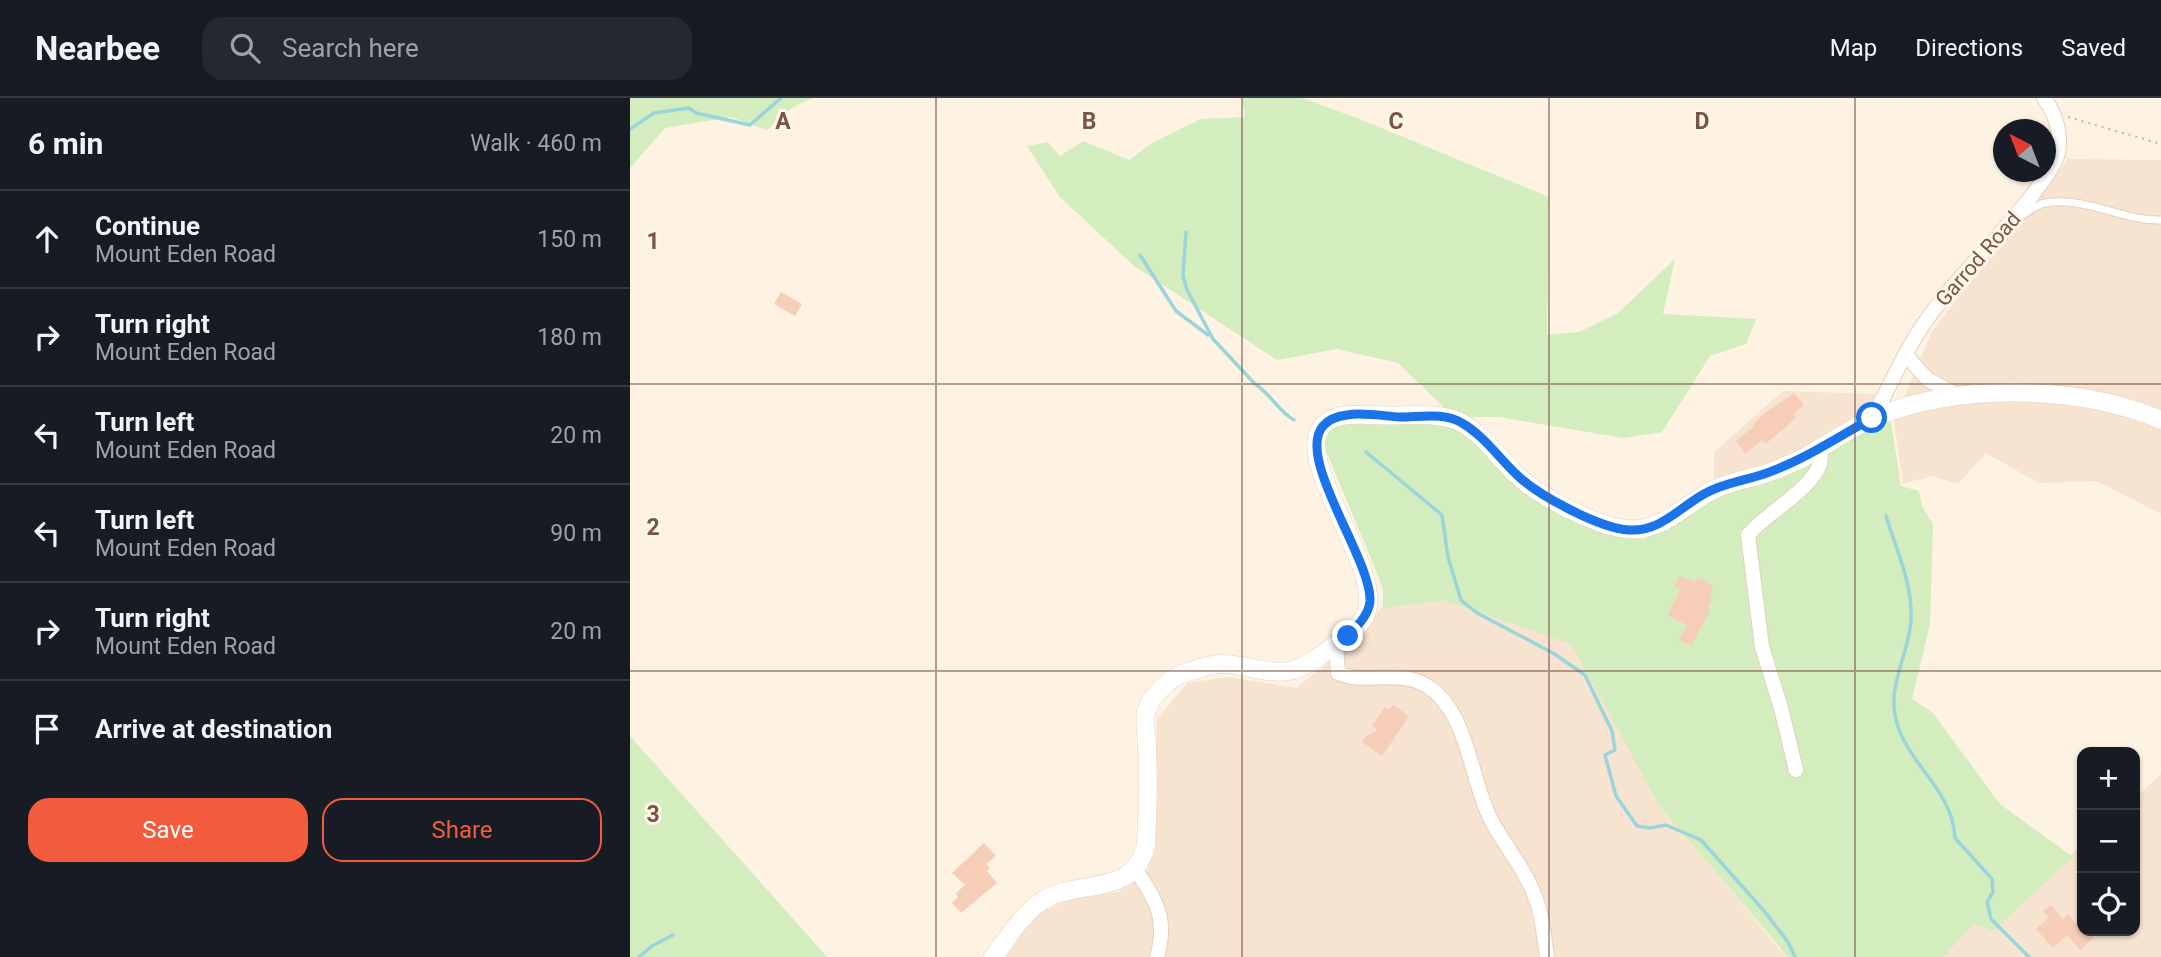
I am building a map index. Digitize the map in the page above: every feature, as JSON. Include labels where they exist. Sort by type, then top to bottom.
[{"type":"street","name":"Garrod Road","points":[[1872,418],[1935,308],[2014,219],[2045,178],[2058,153],[2058,130],[2053,111],[2044,98]]},
{"type":"street","points":[[1906,355],[1927,379],[1958,396]]},
{"type":"street","points":[[993,957],[1038,902],[1061,890],[1097,887],[1135,869],[1145,849],[1149,791],[1146,714],[1157,691],[1177,675],[1219,663],[1283,673],[1314,660],[1364,618],[1370,601],[1365,576],[1316,450],[1319,431],[1333,418],[1349,414],[1404,417],[1434,415],[1462,422],[1518,477],[1539,493],[1563,507],[1627,530],[1654,527],[1704,494],[1726,484],[1764,474],[1821,447],[1872,418],[1914,404],[1958,396],[2018,394],[2078,397],[2110,404],[2161,421]]},
{"type":"street","points":[[1796,770],[1762,647],[1748,536],[1808,481],[1820,464],[1821,447]]},
{"type":"street","points":[[1336,644],[1338,673]]},
{"type":"street","points":[[1314,660],[1351,678],[1407,678],[1438,693],[1448,706],[1463,738],[1489,818],[1535,896],[1547,957]]},
{"type":"street","points":[[1135,869],[1152,894],[1159,911],[1162,928],[1157,957]]},
{"type":"lane","points":[[2014,219],[2044,203],[2078,203],[2141,220],[2161,220]]},
{"type":"path","points":[[2053,111],[2071,119],[2161,144]]},
{"type":"shaded area","points":[[2068,159],[2161,160],[2161,514],[2097,481],[2039,483],[1986,453],[1958,484],[1931,476],[1903,484],[1894,422],[1932,331],[2050,182],[2056,182],[2056,174]]},
{"type":"shaded area","points":[[1783,391],[1875,394],[1867,413],[1800,454],[1714,484],[1714,452]]},
{"type":"shaded area","points":[[1443,599],[1571,643],[1660,804],[1786,957],[1006,957],[1031,917],[1073,897],[1119,892],[1148,869],[1156,831],[1157,719],[1187,683],[1228,677],[1296,688],[1344,651],[1382,607]]},
{"type":"shaded area","points":[[2161,774],[2161,957],[1939,957],[1972,923],[1990,928],[2077,850],[2077,936],[2140,936],[2140,793]]},
{"type":"green space","points":[[630,98],[812,98],[793,107],[767,130],[731,117],[665,128],[630,168]]},
{"type":"green space","points":[[1242,98],[1302,98],[1549,197],[1547,335],[1579,332],[1618,313],[1675,259],[1663,314],[1756,319],[1746,344],[1710,356],[1662,432],[1623,438],[1499,417],[1454,417],[1398,363],[1337,349],[1277,360],[1134,266],[1059,196],[1027,146],[1048,142],[1060,156],[1083,141],[1129,160],[1152,143],[1201,119],[1245,117]]},
{"type":"green space","points":[[1457,419],[1559,512],[1617,537],[1645,539],[1729,489],[1873,423],[1891,422],[1901,486],[1919,491],[1922,506],[1933,524],[1930,624],[1912,699],[1933,713],[2000,804],[2073,857],[1993,931],[1974,924],[1943,957],[1788,957],[1659,805],[1571,644],[1443,600],[1383,608],[1383,590],[1377,573],[1323,444],[1329,427],[1345,420],[1439,425]]},
{"type":"green space","points":[[630,736],[827,957],[630,957]]},
{"type":"building","points":[[781,292],[802,304],[795,316],[774,304]]},
{"type":"building","points":[[1794,393],[1804,405],[1793,414],[1796,418],[1768,442],[1765,444],[1762,440],[1745,454],[1736,441],[1765,413]]},
{"type":"building","points":[[1679,576],[1695,582],[1698,578],[1713,586],[1710,596],[1713,598],[1708,608],[1710,609],[1691,646],[1679,640],[1687,625],[1668,616],[1680,589],[1674,586]]},
{"type":"building","points":[[1393,705],[1409,716],[1382,756],[1362,742],[1366,736],[1378,730],[1372,726],[1385,707],[1389,710]]},
{"type":"building","points":[[984,843],[996,856],[986,864],[990,868],[987,871],[997,883],[961,913],[952,903],[958,897],[956,893],[965,885],[952,873]]},
{"type":"building","points":[[2051,905],[2063,919],[2068,914],[2077,925],[2077,936],[2094,937],[2080,950],[2067,935],[2053,948],[2036,929],[2049,918],[2043,911]]},
{"type":"waterway","points":[[630,129],[654,113],[689,108],[696,113],[750,125],[781,98]]},
{"type":"waterway","points":[[1186,232],[1183,276],[1187,290],[1213,339],[1255,384],[1294,420]]},
{"type":"waterway","points":[[1140,255],[1176,311],[1208,335]]},
{"type":"waterway","points":[[1366,452],[1442,515],[1448,557],[1461,600],[1477,613],[1553,653],[1585,675],[1612,731],[1615,750],[1605,755],[1616,796],[1637,826],[1650,828],[1666,825],[1701,840],[1765,912],[1788,942],[1795,957]]},
{"type":"waterway","points":[[1886,516],[1903,567],[1911,607],[1909,633],[1894,694],[1896,720],[1910,750],[1946,806],[1955,838],[1992,879],[1993,892],[1987,902],[1991,919],[2029,957]]},
{"type":"waterway","points":[[639,957],[652,946],[673,935]]},
{"type":"route","points":[[1348,636],[1364,618],[1370,601],[1365,576],[1338,513],[1316,450],[1319,431],[1333,418],[1349,414],[1404,417],[1434,415],[1462,422],[1518,477],[1539,493],[1563,507],[1627,530],[1654,527],[1704,494],[1802,458],[1872,418]]}]
